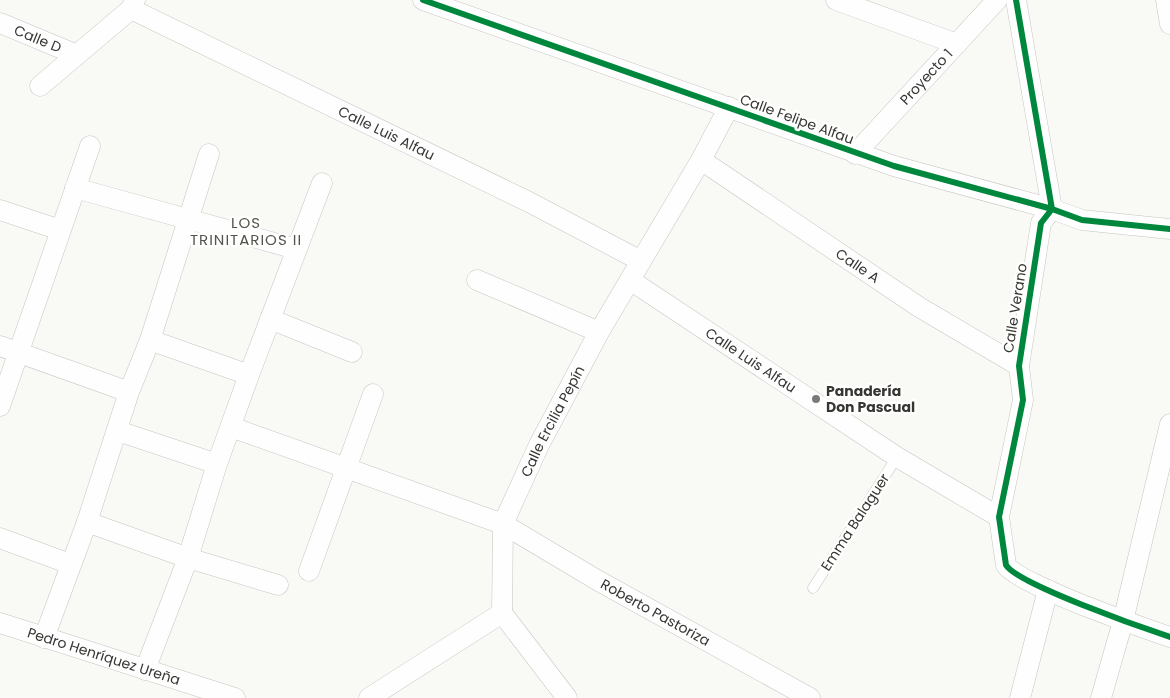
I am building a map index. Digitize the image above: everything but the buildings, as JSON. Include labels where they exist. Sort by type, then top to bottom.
[{"type":"street","name":"Calle Felipe Alfau","points":[[424,0],[728,107],[855,154],[1052,209],[1082,220],[1170,229]]},
{"type":"street","points":[[836,0],[957,44]]},
{"type":"street","name":"Proyecto 1","points":[[855,154],[997,0]]},
{"type":"street","points":[[1016,0],[1052,209]]},
{"type":"street","points":[[1166,0],[1170,24]]},
{"type":"street","points":[[40,86],[132,4]]},
{"type":"street","name":"Calle Luis Alfau","points":[[132,4],[529,202],[640,261]]},
{"type":"street","name":"Calle D","points":[[0,23],[77,55]]},
{"type":"street","name":"Calle Ercilia Pepín","points":[[502,613],[503,524],[539,445],[599,332],[700,160],[728,107]]},
{"type":"street","points":[[0,406],[9,349],[60,230],[90,146]]},
{"type":"street","points":[[44,638],[87,522],[130,392],[150,340],[208,154]]},
{"type":"street","name":"Calle A","points":[[700,160],[919,306],[1019,366]]},
{"type":"street","points":[[144,670],[188,558],[217,464],[322,183]]},
{"type":"street","points":[[75,188],[296,249]]},
{"type":"street","name":"Calle Verano","points":[[1052,209],[1041,223],[1019,366],[1023,400],[1000,517],[1008,568],[1048,590],[1170,637]]},
{"type":"street","points":[[0,210],[60,230]]},
{"type":"street","points":[[476,280],[599,332]]},
{"type":"street","name":"Calle Luis Alfau","points":[[630,280],[897,457],[1000,517]]},
{"type":"street","points":[[270,319],[352,352]]},
{"type":"street","points":[[150,340],[249,375]]},
{"type":"street","points":[[9,349],[130,392]]},
{"type":"street","points":[[309,571],[348,469],[373,394]]},
{"type":"street","points":[[1101,698],[1123,620],[1170,424]]},
{"type":"street","name":"Roberto Pastoriza","points":[[231,427],[503,524],[798,695]]},
{"type":"street","points":[[118,431],[217,464]]},
{"type":"street","points":[[87,522],[188,558],[278,585]]},
{"type":"street","points":[[0,538],[70,564]]},
{"type":"street","points":[[1020,698],[1048,590]]},
{"type":"street","points":[[369,698],[502,613],[567,698]]},
{"type":"street","name":"Pedro Henríquez Ureña","points":[[0,623],[235,698]]},
{"type":"lane","name":"Emma Balaguer","points":[[812,588],[897,457]]},
{"type":"cycle path","points":[[423,0],[894,166],[1052,209],[1082,220],[1170,229]]},
{"type":"cycle path","points":[[1016,0],[1052,209],[1041,223],[1019,366],[1023,400],[999,517],[1006,565],[1032,583],[1056,594],[1170,637]]},
{"type":"place","name":"Panadería Don Pascual","points":[[816,399]]},
{"type":"district","name":"LOS TRINITARIOS II","points":[[246,232]]}]
